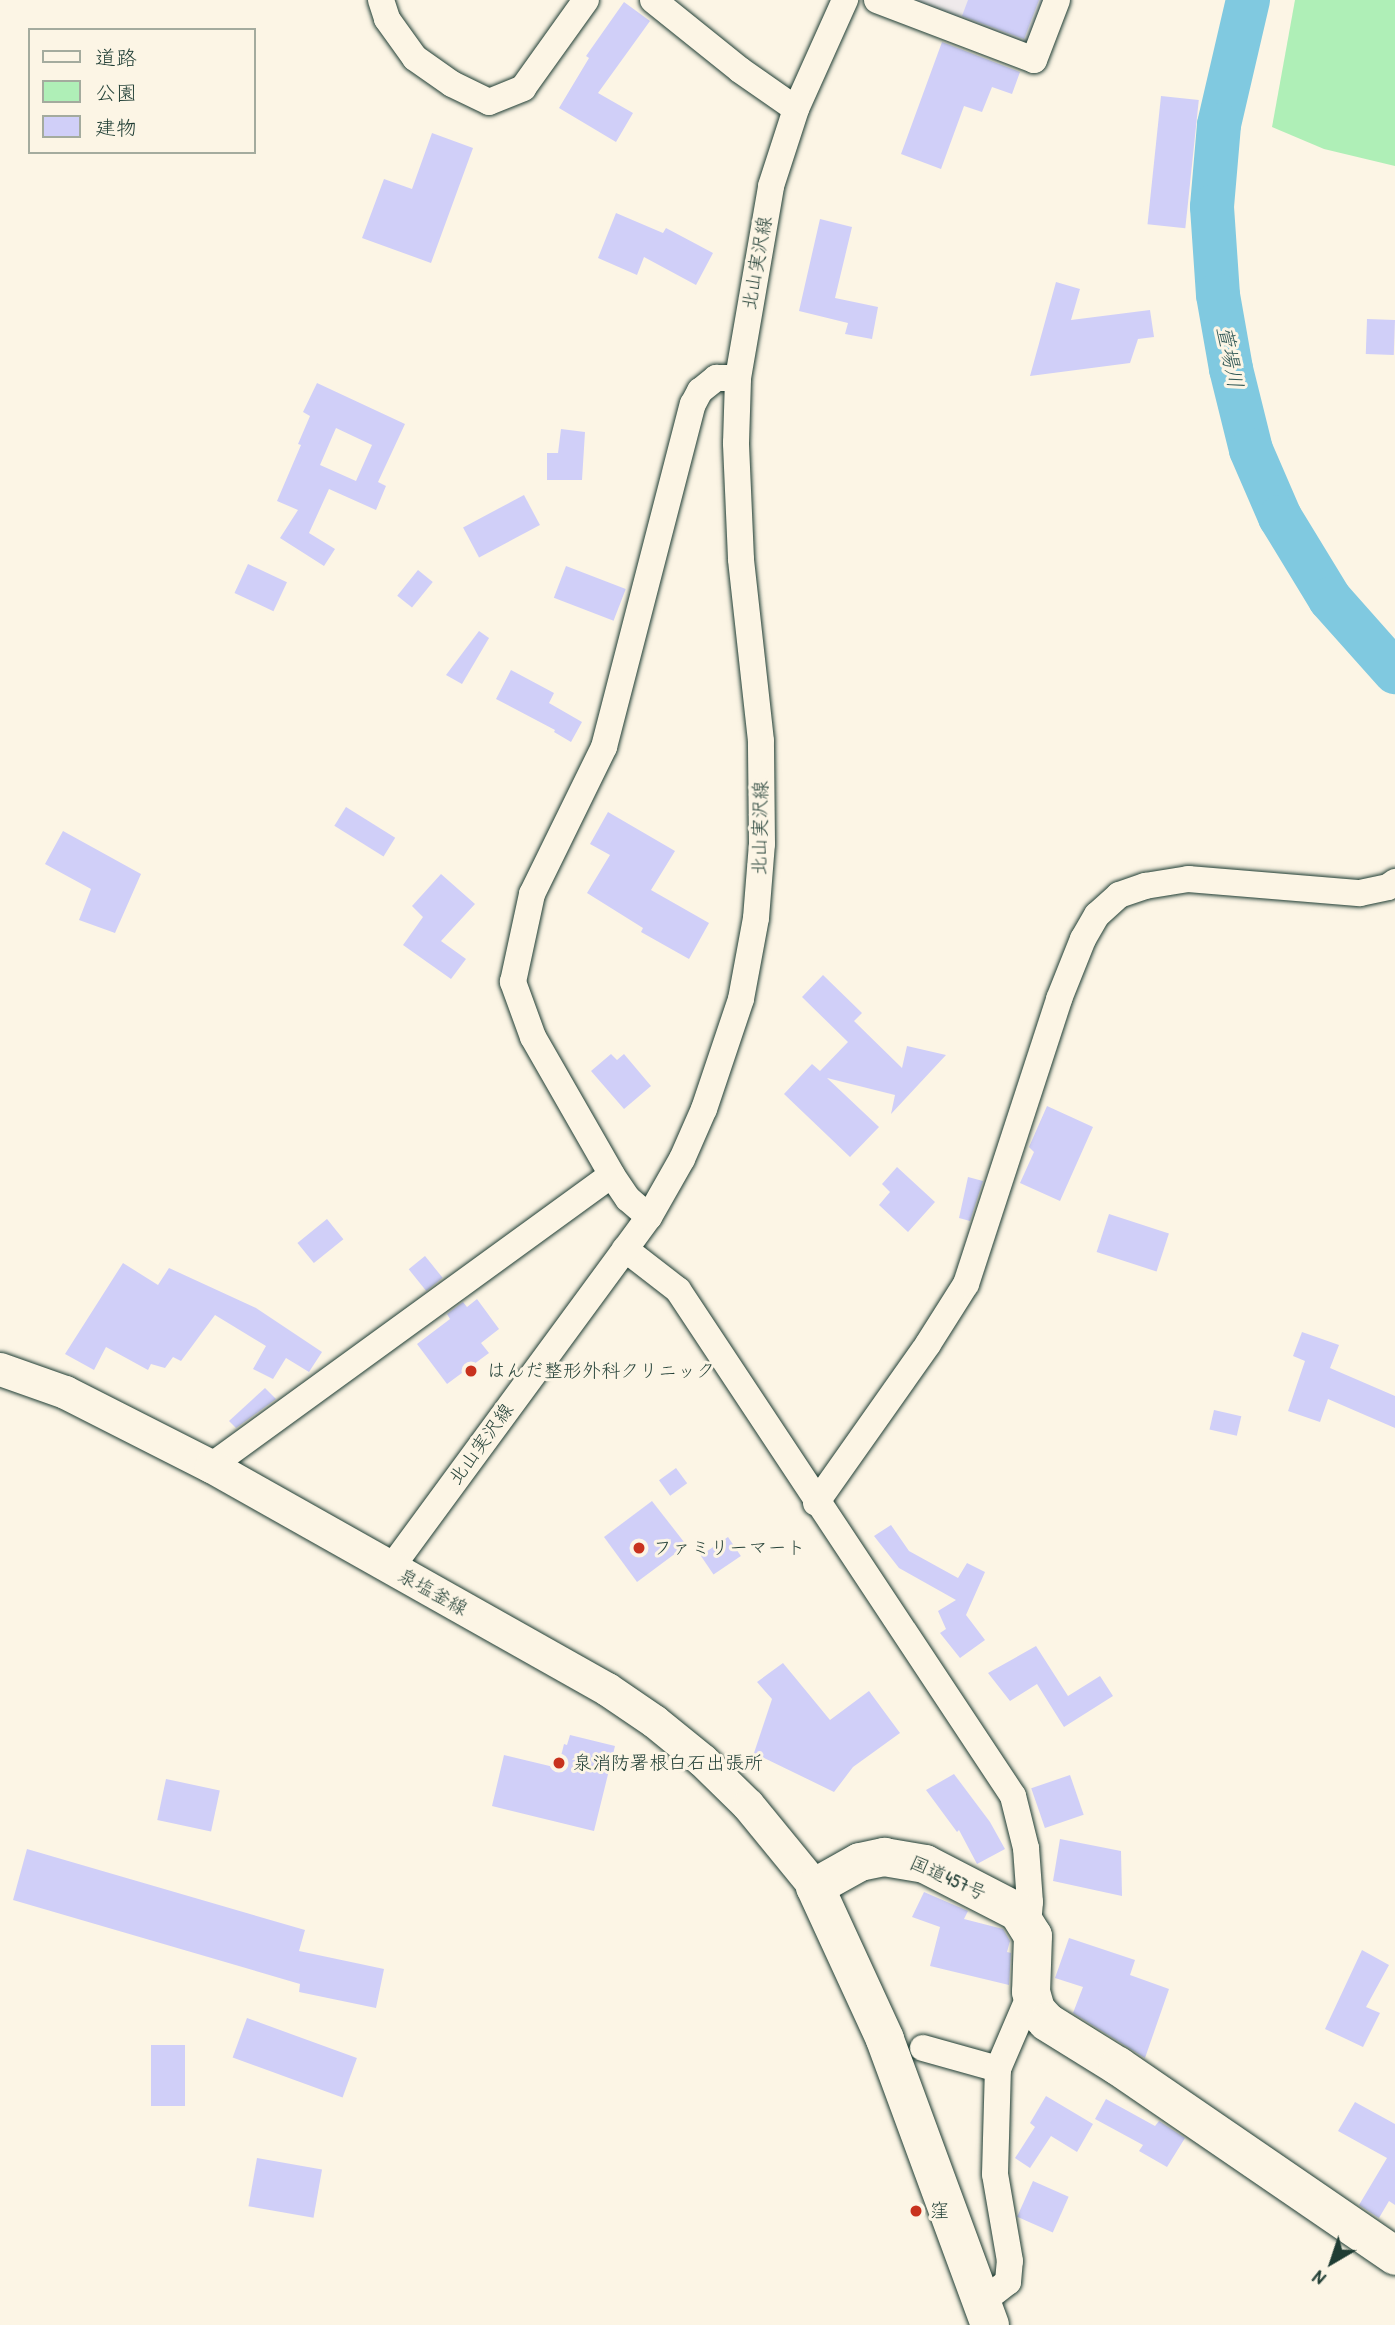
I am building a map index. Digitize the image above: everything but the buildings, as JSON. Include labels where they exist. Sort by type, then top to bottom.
[{"type":"highway","name":"国道457号","points":[[815,1887],[860,1862],[884,1857],[907,1858],[925,1864],[1000,1901],[1028,1923]]},
{"type":"highway","points":[[815,1887],[885,2039],[986,2314]]},
{"type":"highway","points":[[1028,1923],[1033,1936],[1031,1992],[1036,2010],[1047,2022],[1118,2066],[1395,2256]]},
{"type":"main road","name":"泉塩釜線","points":[[0,1369],[65,1392],[211,1466],[607,1689],[654,1721],[702,1760],[748,1805],[815,1887]]},
{"type":"street","points":[[380,0],[387,19],[415,58],[452,84],[489,102],[523,88],[586,0]]},
{"type":"street","points":[[653,0],[740,70],[796,108]]},
{"type":"street","name":"北山実沢線","points":[[391,1568],[649,1217],[682,1160],[722,1064],[741,999],[756,918],[762,844],[761,741],[741,559],[736,443],[738,378],[771,186],[796,108],[845,0]]},
{"type":"street","points":[[877,0],[1034,60],[1057,0]]},
{"type":"street","points":[[649,1217],[628,1199],[612,1175],[533,1037],[513,982],[532,894],[604,747],[693,404],[700,391],[716,378],[738,378]]},
{"type":"street","points":[[816,1503],[966,1284],[1059,999],[1083,939],[1097,915],[1119,895],[1145,886],[1188,879],[1360,893],[1388,887],[1395,882]]},
{"type":"street","points":[[211,1466],[612,1175]]},
{"type":"street","points":[[625,1249],[678,1290],[816,1503],[1013,1796],[1026,1848],[1030,1902],[1028,1923]]},
{"type":"street","points":[[986,2314],[1008,2282],[1010,2261],[995,2174],[998,2069],[1031,1992]]},
{"type":"street","points":[[923,2048],[998,2069]]},
{"type":"shaded area","points":[[909,0],[1047,0],[1027,49]]},
{"type":"green space","points":[[1295,0],[1395,0],[1395,166],[1324,149],[1272,127]]},
{"type":"waterway","name":"萱場川","points":[[1248,0],[1219,125],[1212,207],[1218,295],[1231,369],[1251,450],[1280,517],[1330,599],[1395,672]]},
{"type":"place","name":"はんだ整形外科クリニック","points":[[471,1371]]},
{"type":"place","name":"ファミリーマート","points":[[639,1548]]},
{"type":"place","name":"泉消防署根白石出張所","points":[[559,1763]]},
{"type":"place","name":"窪","points":[[916,2211]]}]
